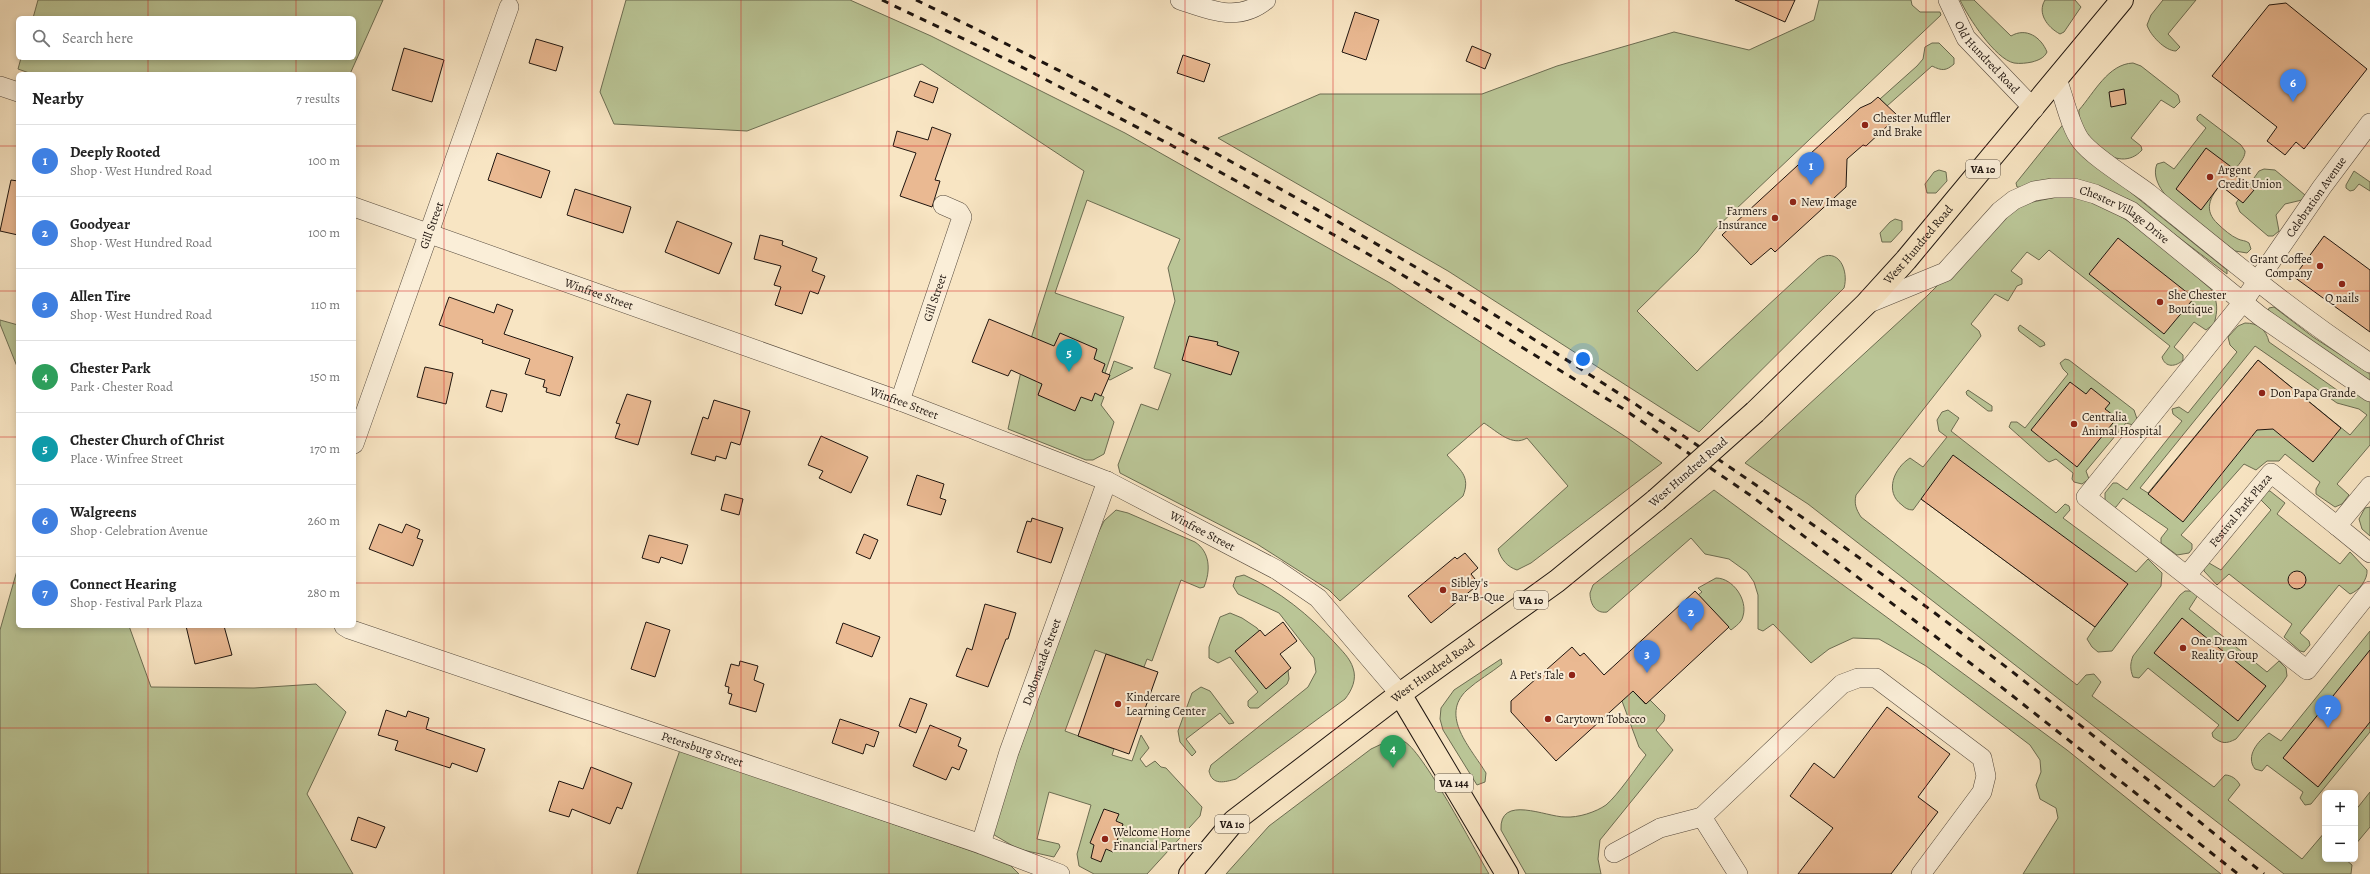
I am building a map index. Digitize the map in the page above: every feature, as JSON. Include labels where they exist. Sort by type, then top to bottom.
[{"type":"main road","name":"West Hundred Road","points":[[1190,874],[1234,821],[1400,694],[1558,581],[1656,500],[1755,412],[1866,304],[1906,260],[2034,108],[2122,0]]},
{"type":"main road","name":"VA 144","points":[[1400,694],[1507,874]]},
{"type":"street","points":[[1188,3],[1216,12],[1229,14],[1245,12],[1266,0]]},
{"type":"street","name":"Old Hundred Road","points":[[1948,0],[1966,38],[2034,108]]},
{"type":"street","name":"Gill Street","points":[[356,438],[509,7]]},
{"type":"street","points":[[2057,79],[2077,134],[2086,147],[2132,180],[2257,282],[2331,338],[2370,363]]},
{"type":"street","points":[[0,86],[16,91]]},
{"type":"street","name":"Celebration Avenue","points":[[2187,575],[2086,497],[2243,302],[2322,186],[2370,123]]},
{"type":"street","name":"Chester Village Drive","points":[[1866,304],[1945,272],[2000,211],[2014,200],[2034,191],[2053,188],[2074,188],[2096,194],[2131,211],[2286,335],[2370,392]]},
{"type":"street","name":"Gill Street","points":[[900,401],[962,217],[959,212],[943,205]]},
{"type":"street","name":"Winfree Street","points":[[356,208],[900,401],[1106,481],[1277,570],[1318,598],[1400,694]]},
{"type":"street","name":"Festival Park Plaza","points":[[2187,575],[2271,473],[2370,554]]},
{"type":"street","name":"Dodomeade Street","points":[[981,844],[1009,752],[1106,481]]},
{"type":"street","points":[[2337,526],[2370,486]]},
{"type":"street","points":[[2187,575],[2307,670],[2370,590]]},
{"type":"street","name":"Petersburg Street","points":[[347,628],[981,844],[1060,874]]},
{"type":"street","points":[[1614,854],[1660,828],[1702,816],[1842,684],[1858,678],[1876,678],[1982,758],[1986,776],[1982,792],[1921,874]]},
{"type":"street","points":[[1702,816],[1738,874]]},
{"type":"green space","points":[[38,0],[383,0],[351,72],[26,72],[18,69],[20,60],[356,60],[356,16],[34,16]]},
{"type":"green space","points":[[626,0],[850,0],[931,36],[1125,133],[1390,283],[1629,439],[1662,463],[1531,563],[1517,570],[1505,562],[1498,549],[1568,486],[1527,438],[1516,441],[1510,440],[1484,423],[1447,455],[1460,469],[1465,478],[1466,483],[1463,496],[1340,601],[1329,590],[1257,544],[1120,473],[1118,465],[1141,404],[1158,410],[1171,374],[1154,368],[1175,301],[1168,268],[1180,239],[1087,200],[1055,293],[1124,317],[1098,394],[1104,397],[1101,405],[1114,422],[1104,454],[1093,460],[1086,460],[1008,429],[1022,367],[1084,171],[922,64],[747,131],[614,124],[600,92]]},
{"type":"green space","points":[[1819,0],[1911,0],[1912,5],[1920,12],[1940,12],[1941,15],[1716,228],[1697,252],[1637,311],[1697,371],[1818,259],[1825,256],[1832,256],[1841,262],[1845,274],[1844,288],[1699,432],[1448,271],[1218,138],[1320,94],[1482,94],[1557,66],[1674,32],[1749,50],[1814,20]]},
{"type":"green space","points":[[1960,0],[1974,0],[2011,36],[2017,33],[2027,33],[2037,38],[2047,52],[2046,54],[2039,60],[2028,63],[2014,63],[2007,60],[1991,46],[1983,36]]},
{"type":"green space","points":[[2045,0],[2075,0],[2081,7],[2064,32],[2060,34],[2047,24],[2042,10]]},
{"type":"green space","points":[[2163,0],[2196,0],[2168,34],[2180,47],[2176,51],[2167,48],[2158,42],[2147,25],[2151,15]]},
{"type":"green space","points":[[1932,43],[1939,43],[1954,58],[1954,64],[1944,70],[1932,66],[1887,106],[1880,99],[1917,66],[1923,59],[1925,47]]},
{"type":"green space","points":[[2133,63],[2141,66],[2178,95],[2180,102],[2174,108],[2161,100],[2131,138],[2141,146],[2142,150],[2132,157],[2122,159],[2111,156],[2092,142],[2080,121],[2079,110],[2102,80],[2116,68]]},
{"type":"green space","points":[[2200,114],[2241,145],[2245,151],[2243,158],[2237,167],[2221,184],[2214,194],[2210,204],[2211,214],[2218,224],[2239,240],[2249,243],[2251,249],[2247,253],[2235,251],[2183,213],[2170,201],[2161,188],[2156,176],[2157,164],[2164,162],[2174,169],[2206,128],[2197,120],[2197,117]]},
{"type":"green space","points":[[2065,122],[2078,150],[2227,270],[2227,274],[2128,199],[2017,187],[2016,183]]},
{"type":"green space","points":[[2264,169],[2275,170],[2305,195],[2302,200],[2285,204],[2276,215],[2279,231],[2273,236],[2268,236],[2240,212],[2236,203],[2259,171]]},
{"type":"green space","points":[[1939,170],[1946,172],[1947,181],[1936,193],[1927,193],[1925,184],[1934,172]]},
{"type":"green space","points":[[2354,171],[2370,182],[2370,191],[2359,184],[2354,190],[2350,191],[2346,188],[2346,185]]},
{"type":"green space","points":[[2061,196],[2082,199],[2102,206],[2142,230],[2211,289],[2217,306],[2214,324],[2206,330],[2194,322],[2174,347],[2183,355],[2183,360],[2174,365],[2168,365],[2163,361],[2162,357],[2170,346],[2049,250],[2039,260],[2027,252],[2011,271],[2022,279],[2022,284],[2017,286],[2008,301],[1995,294],[1971,324],[1979,331],[1981,336],[1856,495],[1855,504],[1857,509],[1861,517],[2077,685],[2086,675],[2094,674],[2101,682],[2092,696],[2214,787],[2225,775],[2236,779],[2240,785],[2228,800],[2302,859],[2322,836],[2322,862],[2348,862],[2352,865],[2351,874],[2284,874],[1808,504],[1745,463],[1927,296],[2012,211],[2028,203]]},
{"type":"green space","points":[[1895,219],[1902,221],[1902,230],[1891,242],[1882,242],[1880,233],[1890,222]]},
{"type":"green space","points":[[2274,307],[2313,337],[2370,374],[2370,382],[2268,311],[2269,308]]},
{"type":"green space","points":[[0,320],[16,324],[16,364],[0,324]]},
{"type":"green space","points":[[2245,323],[2250,323],[2258,326],[2264,330],[2269,342],[2344,395],[2357,394],[2370,402],[2370,445],[2337,484],[2349,495],[2342,504],[2335,507],[2316,494],[2316,489],[2320,482],[2285,454],[2279,461],[2267,461],[2256,470],[2244,464],[2181,535],[2192,544],[2192,549],[2189,553],[2177,555],[2161,543],[2161,538],[2168,529],[2123,498],[2116,507],[2111,509],[2105,505],[2105,493],[2113,483],[2117,483],[2127,490],[2182,421],[2173,414],[2172,409],[2179,407],[2188,413],[2237,352],[2230,345],[2228,337],[2238,326]],"holes":[[[2255,346],[2337,403],[2359,409],[2367,415],[2350,435],[2258,360],[2148,493],[2140,488]]]},
{"type":"green space","points":[[2020,325],[2044,342],[2045,345],[2040,347],[2019,331],[2018,328]]},
{"type":"green space","points":[[2065,359],[2069,360],[2134,410],[2137,419],[2133,425],[2126,423],[2086,471],[2089,479],[2082,484],[2074,482],[2072,479],[2073,473],[2056,459],[2049,462],[2046,460],[2009,427],[2011,422],[2017,422],[2025,428],[2068,374],[2060,363]]},
{"type":"green space","points":[[1114,361],[1133,368],[1110,380],[1108,379]]},
{"type":"green space","points":[[1968,390],[1992,406],[1992,411],[1988,411],[1967,395],[1966,392]]},
{"type":"green space","points":[[1948,410],[1959,418],[1951,431],[2056,513],[2065,504],[2069,506],[2070,510],[2063,518],[2136,572],[2148,559],[2162,573],[2161,586],[2112,651],[2098,652],[2092,647],[2087,639],[2095,627],[1921,499],[1913,510],[1905,508],[1897,500],[1893,494],[1892,487],[1893,480],[1899,468],[1910,458],[1923,467],[1947,437],[1939,431],[1937,420],[1942,412]]},
{"type":"green space","points":[[1714,490],[2067,750],[2221,874],[2023,874],[2058,818],[2056,808],[2040,799],[2036,785],[2041,772],[2040,760],[2030,745],[1926,666],[1879,639],[1853,638],[1829,649],[1811,663],[1773,624],[1763,631],[1758,629],[1758,595],[1754,582],[1747,572],[1729,559],[1705,554],[1691,538],[1607,612],[1596,610],[1590,597],[1593,585]]},
{"type":"green space","points":[[2267,491],[2270,491],[2285,503],[2277,514],[2340,564],[2350,552],[2367,570],[2366,577],[2360,587],[2350,594],[2339,585],[2300,633],[2309,641],[2310,645],[2304,652],[2300,651],[2284,637],[2292,624],[2229,574],[2217,585],[2204,571],[2204,567],[2209,563],[2221,570],[2271,510],[2260,499]]},
{"type":"green space","points":[[2370,507],[2370,536],[2362,529],[2359,519],[2365,508]]},
{"type":"green space","points":[[1116,510],[1128,513],[1195,542],[1204,551],[1208,562],[1208,574],[1204,587],[1200,588],[1181,580],[1152,661],[1147,659],[1144,667],[1095,650],[1065,731],[1114,749],[1112,755],[1132,761],[1141,735],[1149,748],[1140,759],[1146,767],[1155,761],[1161,767],[1166,768],[1202,807],[1200,816],[1147,874],[1094,874],[1079,866],[1077,854],[1091,805],[1049,792],[1037,839],[1059,844],[1060,847],[1054,857],[1018,849],[991,833],[1084,562],[1104,521]]},
{"type":"green space","points":[[16,574],[16,628],[130,628],[151,687],[254,688],[316,684],[346,712],[307,794],[353,874],[0,874],[0,630]]},
{"type":"green space","points":[[1244,575],[1282,596],[1315,623],[1348,658],[1352,664],[1354,680],[1352,688],[1345,699],[1236,779],[1220,782],[1213,779],[1211,776],[1209,771],[1211,765],[1308,687],[1316,672],[1314,658],[1279,613],[1238,594],[1233,586],[1236,577]]},
{"type":"green space","points":[[1716,578],[1722,579],[1733,586],[1738,591],[1743,603],[1744,610],[1742,618],[1731,630],[1698,595],[1702,592],[1698,588]]},
{"type":"green space","points":[[2185,591],[2192,591],[2198,595],[2189,609],[2267,672],[2279,661],[2286,668],[2287,676],[2283,682],[2236,739],[2229,742],[2222,742],[2213,737],[2212,733],[2219,725],[2148,668],[2139,678],[2133,677],[2132,674],[2131,662],[2133,656],[2180,595]]},
{"type":"green space","points":[[1230,613],[1242,618],[1257,628],[1288,670],[1289,679],[1287,684],[1258,708],[1250,708],[1248,706],[1248,701],[1258,692],[1230,657],[1218,663],[1209,658],[1209,647],[1220,617]]},
{"type":"green space","points":[[2370,631],[2370,732],[2311,804],[2305,805],[2300,798],[2303,792],[2267,765],[2262,771],[2255,769],[2252,764],[2251,759],[2254,749],[2257,744],[2269,733],[2281,741]]},
{"type":"green space","points":[[1501,659],[1502,664],[1467,690],[1459,700],[1456,710],[1460,732],[1486,773],[1485,782],[1477,785],[1443,730],[1440,719],[1441,708],[1454,690]]},
{"type":"green space","points":[[1612,668],[1645,704],[1650,700],[1665,715],[1664,721],[1656,730],[1673,750],[1600,840],[1598,859],[1601,874],[1526,874],[1501,830],[1502,819],[1507,813],[1515,810],[1525,810],[1570,817],[1602,808],[1611,801],[1646,755],[1639,747],[1622,701],[1625,698],[1604,675]]},
{"type":"green space","points":[[1201,687],[1210,691],[1234,723],[1229,724],[1220,713],[1186,739],[1196,752],[1192,756],[1180,742],[1178,731],[1192,693]]},
{"type":"green space","points":[[1388,741],[1403,741],[1422,761],[1435,780],[1489,874],[1226,874],[1269,826],[1371,749]]},
{"type":"green space","points":[[680,750],[974,852],[1011,866],[1019,874],[637,874]]},
{"type":"green space","points":[[2370,792],[2370,827],[2358,841],[2358,826],[2358,807]]},
{"type":"building","points":[[1735,0],[1795,0],[1785,22]]},
{"type":"building","points":[[2286,3],[2367,69],[2304,149],[2296,142],[2285,155],[2267,141],[2277,127],[2212,76],[2269,5]]},
{"type":"building","points":[[1355,12],[1379,20],[1366,60],[1342,52]]},
{"type":"building","points":[[536,39],[563,47],[556,71],[529,63]]},
{"type":"building","points":[[1472,46],[1491,54],[1485,69],[1466,61]]},
{"type":"building","points":[[404,48],[444,60],[432,102],[392,90]]},
{"type":"building","points":[[1183,55],[1210,64],[1204,82],[1177,73]]},
{"type":"building","points":[[920,81],[938,88],[933,103],[914,96]]},
{"type":"building","points":[[2124,89],[2126,104],[2111,107],[2109,92]]},
{"type":"building","points":[[1878,97],[1898,116],[1866,146],[1863,145],[1847,159],[1846,187],[1775,252],[1771,248],[1751,265],[1722,235],[1860,108],[1871,103]]},
{"type":"building","points":[[932,127],[951,134],[935,180],[940,181],[932,207],[900,196],[916,153],[893,146],[897,131],[928,140]]},
{"type":"building","name":"Argent Credit Union","points":[[2206,148],[2234,169],[2231,172],[2254,190],[2243,203],[2220,185],[2201,210],[2176,189]]},
{"type":"building","points":[[497,153],[550,171],[541,198],[488,180]]},
{"type":"building","points":[[11,180],[16,181],[16,235],[0,231]]},
{"type":"building","points":[[575,189],[631,207],[623,233],[567,215]]},
{"type":"building","points":[[677,221],[732,243],[719,274],[665,252]]},
{"type":"building","points":[[760,235],[783,241],[782,245],[817,258],[812,271],[825,276],[818,294],[810,291],[802,314],[775,305],[781,287],[774,285],[781,266],[754,259]]},
{"type":"building","points":[[2324,236],[2370,270],[2370,332],[2294,277]]},
{"type":"building","points":[[2118,238],[2194,298],[2164,334],[2089,274]]},
{"type":"building","points":[[449,297],[494,313],[497,304],[513,310],[504,334],[573,357],[560,396],[546,392],[547,388],[543,387],[545,380],[525,374],[530,359],[482,343],[483,340],[439,325]]},
{"type":"building","points":[[989,319],[1054,346],[1060,333],[1097,349],[1094,359],[1105,364],[1102,372],[1110,375],[1101,396],[1095,393],[1092,401],[1081,397],[1075,411],[1038,395],[1042,384],[1011,370],[1008,376],[972,362]]},
{"type":"building","points":[[1189,336],[1218,342],[1217,345],[1239,352],[1231,375],[1182,360]]},
{"type":"building","points":[[2258,360],[2341,428],[2313,462],[2273,429],[2257,430],[2183,522],[2148,494]]},
{"type":"building","points":[[425,367],[453,373],[446,404],[417,397]]},
{"type":"building","name":"Centralia Animal Hospital","points":[[2070,382],[2086,394],[2091,388],[2110,403],[2105,409],[2117,418],[2077,467],[2031,430]]},
{"type":"building","points":[[491,390],[507,394],[502,412],[486,407]]},
{"type":"building","points":[[627,394],[651,401],[638,445],[615,438],[620,424],[616,423]]},
{"type":"building","points":[[714,400],[750,411],[740,445],[731,442],[726,459],[716,456],[715,461],[691,454],[703,417],[708,419]]},
{"type":"building","points":[[821,436],[868,457],[851,493],[819,478],[823,471],[808,465]]},
{"type":"building","points":[[1953,455],[2128,584],[2095,627],[1921,499]]},
{"type":"building","points":[[917,475],[944,484],[940,498],[946,500],[941,515],[907,505]]},
{"type":"building","points":[[725,494],[743,499],[739,515],[721,510]]},
{"type":"building","points":[[1032,518],[1063,528],[1051,563],[1017,552],[1027,521],[1031,522]]},
{"type":"building","points":[[379,524],[402,533],[406,524],[420,530],[417,538],[423,540],[413,566],[369,549]]},
{"type":"building","points":[[864,534],[878,540],[870,559],[856,553]]},
{"type":"building","points":[[649,535],[688,545],[682,564],[661,557],[659,563],[642,558]]},
{"type":"building","name":"Sibley's Bar-B-Que","points":[[1465,553],[1478,568],[1471,574],[1479,584],[1431,623],[1408,596],[1455,557],[1457,559]]},
{"type":"building","points":[[2297,571],[2303,574],[2306,580],[2303,586],[2297,589],[2291,586],[2288,580],[2291,574]]},
{"type":"building","points":[[1695,591],[1729,627],[1646,704],[1633,691],[1556,761],[1511,712],[1511,701],[1572,647],[1580,656],[1584,653],[1604,675]]},
{"type":"building","points":[[985,604],[1016,613],[1008,639],[1006,639],[988,687],[956,676],[967,648],[972,650]]},
{"type":"building","points":[[2182,618],[2266,686],[2238,721],[2154,653]]},
{"type":"building","points":[[646,622],[670,630],[655,677],[631,669]]},
{"type":"building","points":[[1283,622],[1297,641],[1280,654],[1291,668],[1266,689],[1235,651],[1260,630],[1265,636]]},
{"type":"building","points":[[843,623],[880,637],[872,657],[836,643]]},
{"type":"building","points":[[186,628],[225,628],[232,655],[195,664]]},
{"type":"building","points":[[2370,650],[2370,722],[2318,787],[2283,758]]},
{"type":"building","name":"Kindercare Learning Center","points":[[1106,654],[1158,672],[1129,754],[1078,736]]},
{"type":"building","points":[[740,661],[758,666],[754,680],[764,684],[756,712],[729,704],[732,694],[728,693],[729,687],[725,686],[731,664],[739,666]]},
{"type":"building","points":[[910,698],[927,704],[916,733],[899,726]]},
{"type":"building","points":[[1887,707],[1950,754],[1918,797],[1938,812],[1891,874],[1798,874],[1833,828],[1790,796],[1814,763],[1834,778]]},
{"type":"building","points":[[386,710],[406,717],[408,711],[429,718],[426,729],[485,749],[477,772],[452,763],[450,768],[395,750],[398,741],[378,735]]},
{"type":"building","points":[[840,719],[879,732],[874,747],[866,744],[863,754],[832,743]]},
{"type":"building","points":[[930,725],[961,738],[958,746],[967,750],[959,770],[952,767],[946,780],[913,766]]},
{"type":"building","points":[[591,767],[632,783],[622,809],[617,807],[610,824],[572,809],[569,817],[549,811],[559,781],[583,789]]},
{"type":"building","points":[[1104,809],[1119,814],[1116,821],[1123,824],[1113,852],[1106,849],[1101,862],[1091,858],[1094,845],[1090,843]]},
{"type":"building","points":[[358,817],[385,827],[376,848],[351,840]]},
{"type":"railway","points":[[882,0],[1016,64],[1171,145],[1363,251],[1622,408],[1750,495],[1995,682],[2238,874]]},
{"type":"railway","points":[[916,0],[1056,69],[1194,141],[1330,217],[1464,296],[1597,379],[1727,465],[1855,554],[2016,675],[2264,874]]},
{"type":"place","name":"Walgreens","points":[[2293,102]]},
{"type":"place","name":"Chester Muffler and Brake","points":[[1865,125]]},
{"type":"place","name":"Argent Credit Union","points":[[2210,177]]},
{"type":"place","name":"Deeply Rooted","points":[[1811,185]]},
{"type":"place","name":"New Image","points":[[1793,202]]},
{"type":"place","name":"Farmers Insurance","points":[[1775,218]]},
{"type":"place","name":"Grant Coffee Company","points":[[2320,266]]},
{"type":"place","name":"Q nails","points":[[2342,284]]},
{"type":"place","name":"She Chester Boutique","points":[[2160,302]]},
{"type":"place","name":"Chester Church of Christ","points":[[1069,372]]},
{"type":"place","name":"Don Papa Grande","points":[[2262,393]]},
{"type":"place","name":"Centralia Animal Hospital","points":[[2074,424]]},
{"type":"place","name":"Sibley's Bar-B-Que","points":[[1443,590]]},
{"type":"place","name":"Goodyear","points":[[1691,631]]},
{"type":"place","name":"One Dream Reality Group","points":[[2183,648]]},
{"type":"place","name":"Allen Tire","points":[[1647,673]]},
{"type":"place","name":"A Pet’s Tale","points":[[1572,675]]},
{"type":"place","name":"Kindercare Learning Center","points":[[1118,704]]},
{"type":"place","name":"Carytown Tobacco","points":[[1548,719]]},
{"type":"place","name":"Connect Hearing","points":[[2328,728]]},
{"type":"place","name":"Chester Park","points":[[1393,768]]},
{"type":"place","name":"Welcome Home Financial Partners","points":[[1105,839]]}]
